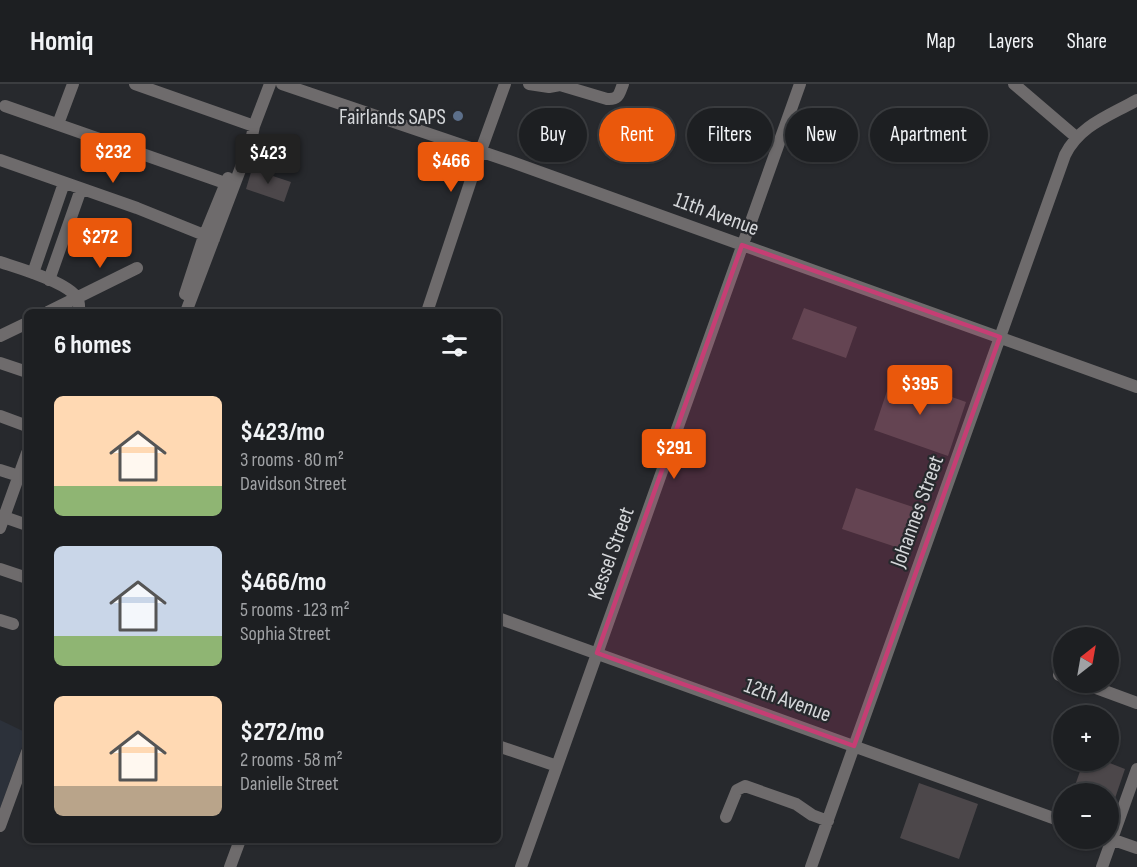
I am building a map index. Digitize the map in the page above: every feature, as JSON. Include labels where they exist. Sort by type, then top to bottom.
[{"type":"street","points":[[58,124],[73,84]]},
{"type":"street","points":[[135,84],[254,126]]},
{"type":"street","points":[[181,309],[191,272],[251,141],[254,126],[270,84]]},
{"type":"street","name":"11th Avenue","points":[[282,84],[508,161],[1137,387]]},
{"type":"street","points":[[428,309],[480,153],[506,84]]},
{"type":"street","points":[[529,84],[549,87],[561,85],[607,99],[619,96],[623,84]]},
{"type":"street","name":"Kessel Street","points":[[521,867],[800,84]]},
{"type":"street","points":[[1014,84],[1076,137]]},
{"type":"street","name":"Johannes Street","points":[[811,867],[1065,155],[1076,137],[1089,126],[1137,100]]},
{"type":"street","points":[[5,106],[225,183]]},
{"type":"street","points":[[187,309],[209,237],[212,216],[225,183],[254,126]]},
{"type":"street","points":[[0,160],[187,223],[197,224],[212,216]]},
{"type":"street","points":[[33,273],[64,183]]},
{"type":"street","points":[[49,280],[81,189]]},
{"type":"street","points":[[137,208],[209,237]]},
{"type":"street","points":[[0,262],[65,287],[77,297],[79,309]]},
{"type":"street","points":[[54,309],[136,268]]},
{"type":"street","points":[[0,336],[24,324]]},
{"type":"street","points":[[0,363],[24,371]]},
{"type":"street","points":[[0,416],[24,425]]},
{"type":"street","points":[[0,470],[22,472],[1,524],[24,525]]},
{"type":"street","points":[[0,569],[24,577]]},
{"type":"street","name":"12th Avenue","points":[[501,619],[1053,818]]},
{"type":"street","points":[[0,620],[13,624]]},
{"type":"street","points":[[1110,693],[1137,703]]},
{"type":"street","points":[[501,747],[557,766]]},
{"type":"street","points":[[0,825],[24,760]]},
{"type":"street","points":[[1119,816],[1137,769]]},
{"type":"street","points":[[726,817],[737,790],[746,786],[796,804],[812,815],[828,821]]},
{"type":"street","points":[[1119,842],[1137,848]]},
{"type":"street","points":[[230,867],[239,843]]},
{"type":"street","points":[[1102,867],[1107,849]]},
{"type":"highlighted area","points":[[742,245],[1000,337],[854,746],[597,653]]},
{"type":"shaded area","points":[[0,720],[24,732],[24,741],[0,809]]},
{"type":"building","points":[[252,169],[291,182],[284,202],[246,189]]},
{"type":"building","points":[[804,308],[857,327],[846,358],[792,339]]},
{"type":"building","points":[[892,376],[966,402],[948,456],[874,430]]},
{"type":"building","points":[[856,488],[919,509],[905,550],[842,529]]},
{"type":"building","points":[[1119,767],[1125,769],[1119,787],[1119,783],[1076,783],[1080,771],[1119,771]]},
{"type":"building","points":[[919,783],[978,804],[959,859],[900,838]]},
{"type":"place","name":"Fairlands SAPS","points":[[458,116]]}]
